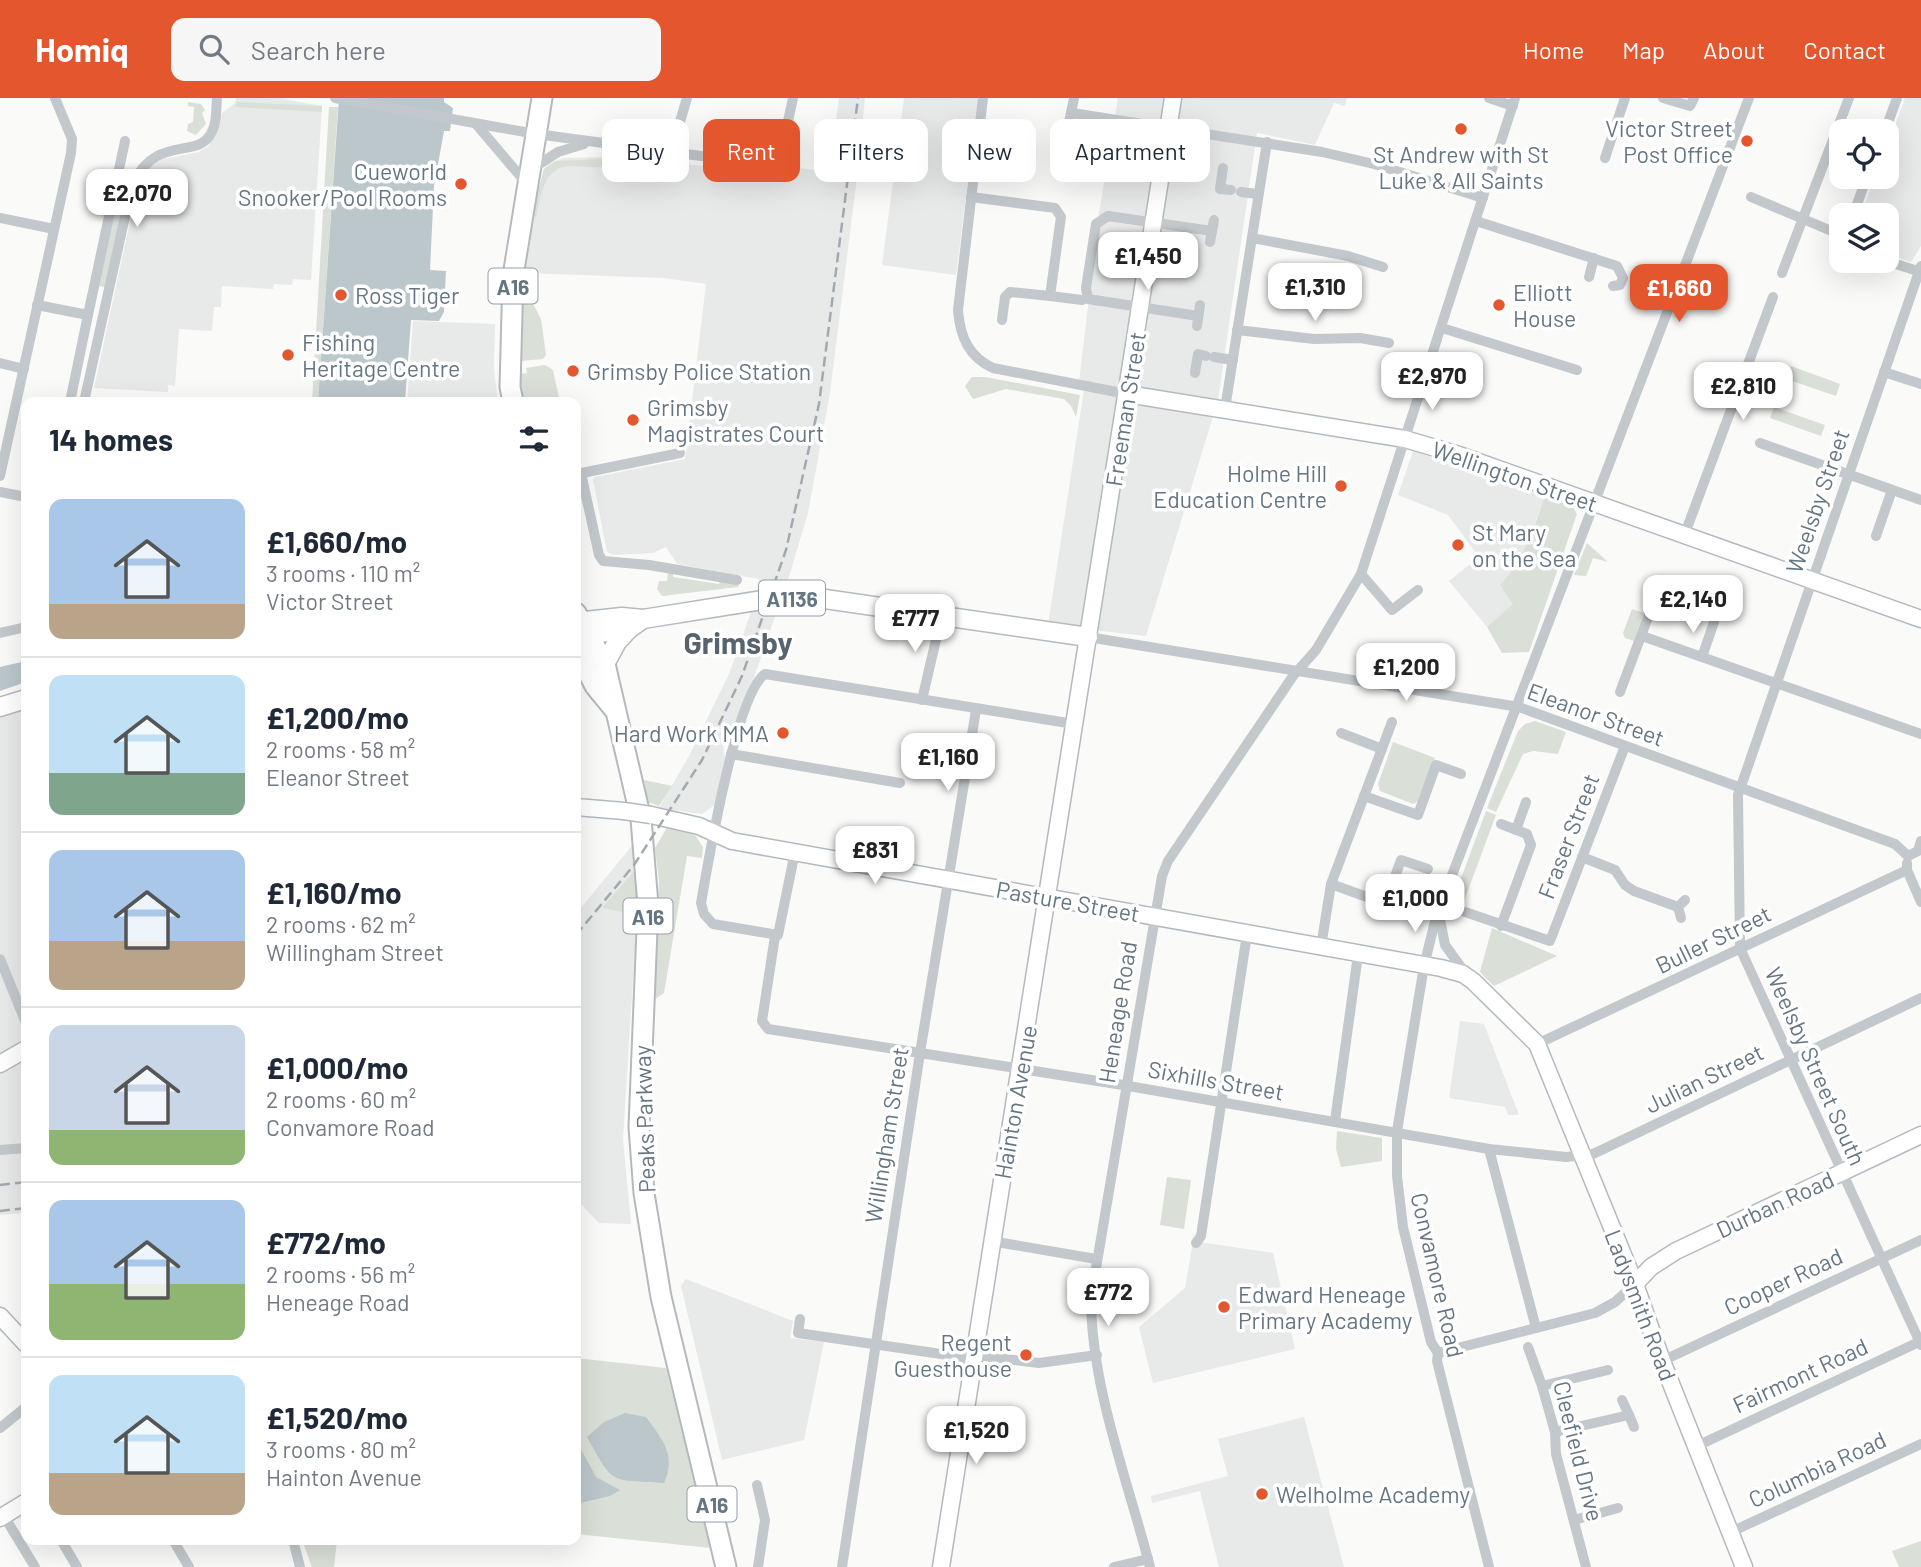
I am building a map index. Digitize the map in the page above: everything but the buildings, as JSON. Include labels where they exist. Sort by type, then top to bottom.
[{"type":"highway","name":"A16","points":[[512,397],[513,276],[541,98]]},
{"type":"highway","name":"Peaks Parkway","points":[[581,627],[605,664],[613,709],[637,796],[647,874],[639,1127],[644,1193],[662,1297],[726,1567]]},
{"type":"highway","name":"Peaks Parkway","points":[[581,659],[595,686],[613,709]]},
{"type":"main road","name":"A1136","points":[[581,625],[622,617],[636,624],[775,598],[818,598],[941,618],[1088,637]]},
{"type":"main road","points":[[605,664],[617,642],[636,624]]},
{"type":"main road","points":[[0,707],[21,701]]},
{"type":"street","points":[[0,476],[72,139],[55,98]]},
{"type":"street","points":[[85,397],[132,185],[137,174],[155,155],[193,147],[206,141],[213,127],[217,98]]},
{"type":"street","points":[[336,98],[602,143]]},
{"type":"street","points":[[681,119],[687,98]]},
{"type":"street","points":[[689,154],[761,164],[769,144],[785,135],[793,98]]},
{"type":"street","points":[[984,98],[971,197],[1046,206],[1059,211],[1061,224],[1050,296]]},
{"type":"street","points":[[1070,119],[1074,98]]},
{"type":"street","name":"Freeman Street","points":[[1169,119],[1173,98]]},
{"type":"street","points":[[1489,98],[1514,102]]},
{"type":"street","points":[[1605,159],[1625,98]]},
{"type":"street","points":[[1662,98],[1690,106],[1694,98]]},
{"type":"street","name":"Convamore Road","points":[[1489,1567],[1436,1359],[1438,1353],[1431,1342],[1399,1210],[1397,1131],[1424,966],[1441,908],[1748,98]]},
{"type":"street","points":[[1782,273],[1849,98]]},
{"type":"street","points":[[1889,119],[1897,98]]},
{"type":"street","name":"Heneage Road","points":[[1149,1563],[1114,1436],[1091,1311],[1096,1259],[1164,867],[1298,670],[1316,650],[1362,575],[1514,102]]},
{"type":"street","points":[[1072,113],[1113,119]]},
{"type":"street","points":[[476,124],[528,177],[558,152],[590,142]]},
{"type":"street","points":[[1210,133],[1374,164],[1483,198]]},
{"type":"street","points":[[72,397],[125,141]]},
{"type":"street","points":[[1225,409],[1267,142]]},
{"type":"street","points":[[1223,168],[1228,192],[1258,194]]},
{"type":"street","name":"Freeman Street","points":[[1088,637],[1159,182]]},
{"type":"street","name":"Wellington Street","points":[[971,197],[958,310],[962,335],[974,357],[1009,372],[1405,439],[1512,472],[1921,619]]},
{"type":"street","points":[[1751,197],[1829,231]]},
{"type":"street","points":[[1087,301],[1096,224],[1108,216],[1212,231]]},
{"type":"street","points":[[0,218],[54,229]]},
{"type":"street","points":[[1476,221],[1617,266],[1623,278],[1620,285],[1613,286]]},
{"type":"street","points":[[1252,238],[1293,244],[1383,267]]},
{"type":"street","points":[[1589,276],[1594,258]]},
{"type":"street","points":[[1899,265],[1918,270]]},
{"type":"street","name":"Weelsby Street","points":[[1739,789],[1918,270]]},
{"type":"street","points":[[1002,320],[1004,297],[1010,292],[1198,315]]},
{"type":"street","points":[[1684,536],[1773,297]]},
{"type":"street","points":[[37,305],[88,315]]},
{"type":"street","points":[[1442,328],[1577,370]]},
{"type":"street","points":[[1237,330],[1314,339],[1360,338],[1389,343]]},
{"type":"street","points":[[1195,373],[1204,355],[1233,360]]},
{"type":"street","points":[[0,363],[24,369]]},
{"type":"street","points":[[1884,372],[1921,384]]},
{"type":"street","points":[[1760,443],[1921,500]]},
{"type":"street","points":[[581,473],[680,453]]},
{"type":"street","points":[[581,486],[599,555],[603,561],[649,565],[737,580]]},
{"type":"street","points":[[1876,536],[1892,490]]},
{"type":"street","points":[[0,492],[21,496]]},
{"type":"street","points":[[1362,575],[1392,610],[1418,590]]},
{"type":"street","points":[[1620,692],[1659,588]]},
{"type":"street","points":[[922,700],[941,618]]},
{"type":"street","points":[[1702,657],[1714,622]]},
{"type":"street","points":[[0,633],[21,628]]},
{"type":"street","points":[[1642,636],[1921,734]]},
{"type":"street","name":"Eleanor Street","points":[[1088,637],[1518,706],[1895,844],[1908,856]]},
{"type":"street","name":"Hainton Avenue","points":[[941,1567],[1088,637]]},
{"type":"street","points":[[795,852],[776,936],[713,924],[704,914],[701,903],[734,738],[755,688],[765,674],[976,710],[1074,723]]},
{"type":"street","name":"Willingham Street","points":[[842,1567],[920,1053],[976,710]]},
{"type":"street","points":[[1321,947],[1331,884],[1392,723]]},
{"type":"street","points":[[1341,733],[1382,749]]},
{"type":"street","name":"Fraser Street","points":[[1501,926],[1549,941],[1625,746]]},
{"type":"street","points":[[731,754],[900,783]]},
{"type":"street","points":[[1364,796],[1418,815],[1436,765],[1461,774]]},
{"type":"street","name":"Weelsby Street South","points":[[1739,789],[1740,948],[1879,1258],[1921,1343]]},
{"type":"street","points":[[1516,830],[1526,802]]},
{"type":"street","name":"Pasture Street","points":[[581,807],[651,815],[685,822],[732,841],[1455,972],[1473,981],[1537,1044]]},
{"type":"street","points":[[1465,912],[1501,926],[1531,845],[1527,834],[1500,824]]},
{"type":"street","points":[[1921,841],[1918,851],[1908,856],[1907,870],[1921,902]]},
{"type":"street","points":[[1582,857],[1615,870],[1634,891],[1681,904],[1681,918]]},
{"type":"street","points":[[1331,884],[1378,901],[1389,893],[1401,860],[1428,869]]},
{"type":"street","name":"Buller Street","points":[[1537,1044],[1907,870]]},
{"type":"street","name":"Convamore Road","points":[[1441,908],[1439,921],[1445,945],[1473,981]]},
{"type":"street","points":[[1196,1243],[1201,1236],[1247,934]]},
{"type":"street","name":"Sixhills Street","points":[[776,936],[762,1025],[768,1029],[1223,1102],[1489,1149],[1582,1157]]},
{"type":"street","points":[[1335,1121],[1359,955]]},
{"type":"street","points":[[0,959],[21,1011]]},
{"type":"street","name":"Julian Street","points":[[1582,1157],[1688,1111],[1921,998]]},
{"type":"street","name":"Ladysmith Road","points":[[1537,1044],[1635,1284],[1662,1361],[1744,1567]]},
{"type":"street","points":[[0,1064],[21,1052]]},
{"type":"street","name":"Durban Road","points":[[1635,1284],[1651,1267],[1676,1251],[1921,1135]]},
{"type":"street","points":[[1,1148],[21,1148]]},
{"type":"street","points":[[1489,1149],[1536,1328]]},
{"type":"street","points":[[991,1238],[997,1242],[1096,1259]]},
{"type":"street","name":"Cooper Road","points":[[1662,1361],[1921,1240]]},
{"type":"street","points":[[1438,1353],[1595,1313],[1615,1302],[1635,1284]]},
{"type":"street","points":[[0,1316],[21,1339]]},
{"type":"street","points":[[800,1319],[798,1334],[875,1346],[1039,1363],[1097,1354]]},
{"type":"street","name":"Fairmont Road","points":[[1697,1446],[1921,1343]]},
{"type":"street","name":"Cleefield Drive","points":[[1528,1347],[1555,1432],[1556,1454],[1586,1567]]},
{"type":"street","points":[[1542,1385],[1608,1370]]},
{"type":"street","points":[[1622,1400],[1634,1427]]},
{"type":"street","points":[[0,1428],[21,1411]]},
{"type":"street","points":[[1555,1432],[1629,1415]]},
{"type":"street","name":"Columbia Road","points":[[1731,1532],[1921,1444]]},
{"type":"street","points":[[757,1485],[765,1520],[758,1567]]},
{"type":"street","points":[[21,1505],[2,1517],[35,1567]]},
{"type":"street","points":[[1574,1520],[1618,1508]]},
{"type":"street","points":[[64,1545],[77,1567]]},
{"type":"street","points":[[176,1545],[189,1567]]},
{"type":"street","points":[[294,1545],[300,1567]]},
{"type":"street","points":[[1114,1567],[1149,1563]]},
{"type":"shaded area","points":[[236,98],[278,98],[322,106],[311,280],[293,279],[292,285],[274,284],[273,289],[222,286],[221,307],[214,307],[212,331],[179,329],[175,386],[168,385],[168,392],[94,388],[138,185],[145,170],[163,159],[199,152],[209,146],[222,113],[235,103]]},
{"type":"shaded area","points":[[339,98],[444,98],[444,102],[453,108],[450,131],[444,131],[434,186],[430,270],[446,271],[444,312],[439,321],[411,320],[405,397],[318,397]]},
{"type":"shaded area","points":[[839,98],[865,98],[863,119],[836,119]]},
{"type":"shaded area","points":[[904,98],[979,98],[976,119],[942,119],[942,182],[968,182],[956,275],[882,265],[893,182],[928,182],[928,119],[901,119]]},
{"type":"shaded area","points":[[1118,98],[1347,98],[1345,106],[1334,103],[1315,145],[1257,133],[1218,400],[1146,636],[1048,625],[1085,383],[1079,382],[1104,182],[1210,182],[1210,119],[1115,119]]},
{"type":"shaded area","points":[[1905,98],[1921,98],[1921,246],[1911,262],[1899,258],[1899,203],[1865,203],[1871,189],[1899,189],[1897,119]]},
{"type":"shaded area","points":[[188,102],[201,104],[205,110],[202,113],[206,124],[196,135],[187,131],[188,124],[193,122],[194,107],[188,106]]},
{"type":"shaded area","points":[[237,102],[322,106],[322,112],[235,107]]},
{"type":"shaded area","points":[[329,107],[338,107],[318,397],[312,397]]},
{"type":"shaded area","points":[[602,157],[602,182],[689,182],[689,165],[703,166],[703,182],[800,182],[800,168],[814,170],[814,182],[856,182],[830,393],[808,513],[788,580],[759,584],[759,579],[677,564],[666,547],[653,553],[613,555],[607,552],[593,480],[595,477],[685,459],[706,284],[664,278],[525,273],[528,235],[544,169],[548,164],[563,158]]},
{"type":"shaded area","points":[[602,159],[602,167],[567,166],[552,173],[541,194],[536,217],[532,214],[544,169],[556,161]]},
{"type":"shaded area","points":[[122,170],[130,171],[105,287],[98,286]]},
{"type":"shaded area","points":[[531,300],[541,319],[546,355],[543,359],[520,361],[521,305]]},
{"type":"shaded area","points":[[413,321],[495,324],[494,369],[497,397],[407,397]]},
{"type":"shaded area","points":[[545,365],[553,370],[559,397],[522,397],[520,374],[527,373],[526,368]]},
{"type":"shaded area","points":[[1791,366],[1840,384],[1836,396],[1786,379]]},
{"type":"shaded area","points":[[972,377],[985,377],[1080,395],[1076,417],[1064,399],[1006,389],[973,399],[965,386]]},
{"type":"shaded area","points":[[1774,407],[1825,425],[1821,436],[1770,418]]},
{"type":"shaded area","points":[[1413,451],[1545,495],[1526,549],[1514,570],[1500,585],[1514,604],[1487,627],[1449,581],[1479,557],[1448,515],[1398,495]]},
{"type":"shaded area","points":[[1545,495],[1571,504],[1577,514],[1529,652],[1502,653],[1487,627],[1513,604],[1500,585],[1522,554]]},
{"type":"shaded area","points":[[1587,543],[1608,562],[1593,558],[1586,576],[1574,575]]},
{"type":"shaded area","points":[[668,573],[673,573],[673,577],[719,584],[720,581],[739,584],[738,587],[662,596],[657,589],[659,581],[667,581]]},
{"type":"shaded area","points":[[778,608],[740,718],[723,746],[725,758],[716,804],[702,814],[659,808],[689,756],[729,674],[751,612]]},
{"type":"shaded area","points":[[1632,609],[1644,613],[1634,641],[1625,638],[1623,633]]},
{"type":"shaded area","points":[[21,662],[21,684],[0,691],[0,667]]},
{"type":"shaded area","points":[[21,705],[21,1213],[0,1215],[0,712]]},
{"type":"shaded area","points":[[1535,721],[1566,732],[1558,754],[1533,751],[1523,754],[1496,812],[1487,808],[1518,731],[1525,724]]},
{"type":"shaded area","points":[[1393,742],[1435,758],[1419,801],[1413,804],[1380,791],[1378,784]]},
{"type":"shaded area","points":[[644,780],[672,786],[659,806],[648,802]]},
{"type":"shaded area","points":[[1486,811],[1496,815],[1460,912],[1450,908]]},
{"type":"shaded area","points":[[668,826],[695,835],[703,847],[702,858],[687,856],[664,993],[655,999],[659,881],[655,848]]},
{"type":"shaded area","points":[[635,842],[639,865],[603,908],[637,915],[623,1139],[631,1224],[599,1223],[581,1204],[581,908]]},
{"type":"shaded area","points":[[636,869],[637,915],[602,908]]},
{"type":"shaded area","points":[[1492,928],[1557,956],[1494,986],[1480,972]]},
{"type":"shaded area","points":[[1460,1021],[1484,1024],[1519,1115],[1508,1115],[1505,1107],[1449,1098]]},
{"type":"shaded area","points":[[1337,1131],[1382,1138],[1382,1161],[1341,1167],[1336,1149]]},
{"type":"shaded area","points":[[1167,1177],[1191,1180],[1184,1229],[1160,1225]]},
{"type":"shaded area","name":"Edward Heneage Primary Academy","points":[[1193,1241],[1273,1253],[1295,1349],[1153,1383],[1139,1327],[1185,1288]]},
{"type":"shaded area","points":[[686,1279],[793,1321],[790,1338],[824,1342],[804,1440],[722,1460],[681,1286]]},
{"type":"shaded area","points":[[581,1359],[666,1368],[711,1548],[581,1535]]},
{"type":"shaded area","points":[[625,1413],[646,1417],[662,1440],[669,1464],[664,1483],[615,1477],[603,1465],[587,1437],[604,1422]]},
{"type":"shaded area","name":"Welholme Academy","points":[[1304,1417],[1344,1567],[1219,1567],[1200,1491],[1152,1503],[1151,1496],[1228,1476],[1218,1439]]},
{"type":"shaded area","points":[[581,1449],[596,1477],[620,1490],[610,1496],[581,1503]]},
{"type":"shaded area","points":[[1921,1541],[1921,1567],[1899,1567],[1892,1551]]},
{"type":"shaded area","points":[[304,1545],[336,1545],[334,1567],[312,1567]]},
{"type":"railway","points":[[581,929],[634,865],[702,760],[742,676],[786,550],[819,404],[858,98]]},
{"type":"railway","points":[[0,1185],[21,1183]]},
{"type":"railway","points":[[0,1211],[21,1209]]},
{"type":"place","name":"St Andrew with St Luke & All Saints","points":[[1461,129]]},
{"type":"place","name":"Victor Street Post Office","points":[[1747,141]]},
{"type":"place","name":"Cueworld Snooker/Pool Rooms","points":[[461,184]]},
{"type":"place","name":"Ross Tiger","points":[[341,295]]},
{"type":"place","name":"Elliott House","points":[[1499,305]]},
{"type":"place","name":"Fishing Heritage Centre","points":[[288,355]]},
{"type":"place","name":"Grimsby Police Station","points":[[573,371]]},
{"type":"place","name":"Grimsby Magistrates Court","points":[[633,420]]},
{"type":"place","name":"Holme Hill Education Centre","points":[[1341,486]]},
{"type":"place","name":"St Mary on the Sea","points":[[1458,545]]},
{"type":"place","name":"Hard Work MMA","points":[[783,733]]},
{"type":"place","name":"Edward Heneage Primary Academy","points":[[1224,1307]]},
{"type":"place","name":"Regent Guesthouse","points":[[1026,1355]]},
{"type":"place","name":"Welholme Academy","points":[[1262,1494]]},
{"type":"district","name":"Grimsby","points":[[738,642]]}]
